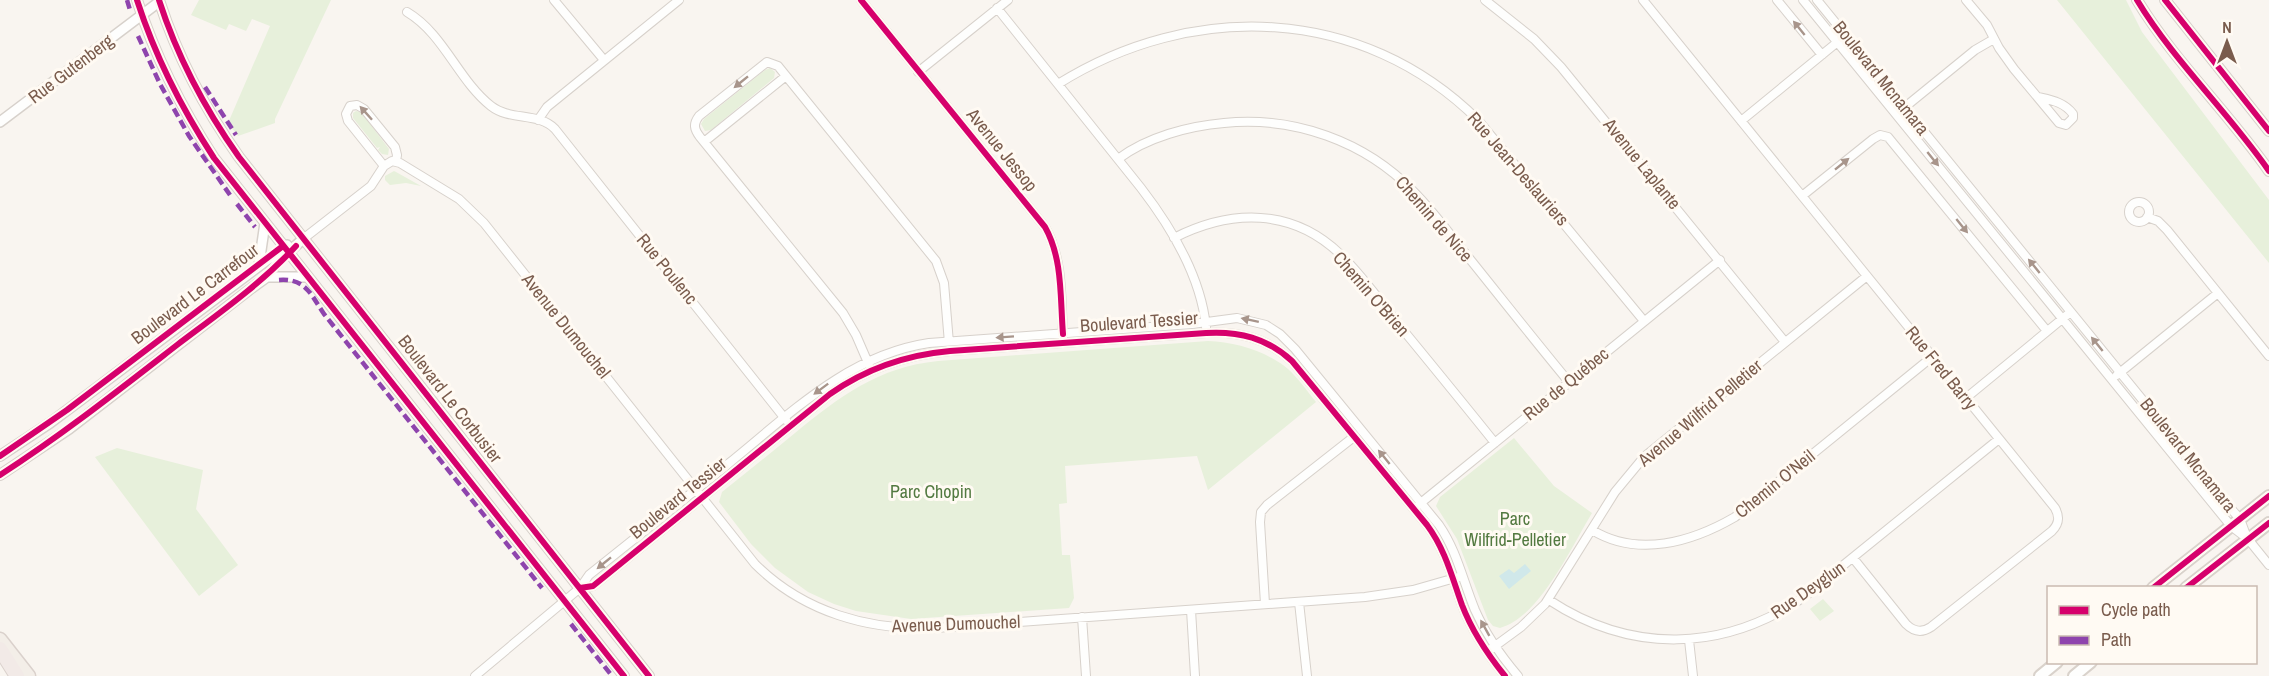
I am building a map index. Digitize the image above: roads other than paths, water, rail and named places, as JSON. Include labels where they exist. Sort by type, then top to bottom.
[{"type":"highway","points":[[0,649],[17,676]]},
{"type":"main road","points":[[2156,586],[2269,496]]},
{"type":"main road","points":[[2189,586],[2269,523]]},
{"type":"main road","points":[[0,639],[29,676]]},
{"type":"main road","points":[[2040,676],[2056,664]]},
{"type":"main road","points":[[2074,676],[2090,664]]},
{"type":"street","name":"Boulevard Le Corbusier","points":[[137,0],[165,71],[214,158],[624,676]]},
{"type":"street","points":[[554,0],[604,60]]},
{"type":"street","points":[[407,12],[423,23],[491,107],[507,114],[538,120],[547,107],[679,0]]},
{"type":"street","name":"Avenue Jessop","points":[[861,0],[1048,233],[1057,261],[1064,343]]},
{"type":"street","points":[[918,72],[1008,0]]},
{"type":"street","name":"Avenue Laplante","points":[[1485,0],[1555,59],[1785,342]]},
{"type":"street","name":"Rue Fred Barry","points":[[1643,0],[2056,511],[2058,521],[2052,531],[1922,631],[1913,630],[1906,624],[1853,558]]},
{"type":"street","points":[[1777,0],[1822,55]]},
{"type":"street","name":"Boulevard Mcnamara","points":[[1803,0],[2112,379],[2269,565]]},
{"type":"street","name":"Boulevard Mcnamara","points":[[1817,0],[2120,372],[2235,523]]},
{"type":"street","points":[[1966,0],[1984,22],[2014,69],[2061,125],[2066,125],[2073,118],[2073,114],[2066,106],[2038,97]]},
{"type":"street","points":[[2138,0],[2156,28],[2269,171]]},
{"type":"street","points":[[2165,0],[2269,131]]},
{"type":"street","name":"Boulevard Le Corbusier","points":[[142,16],[159,1],[180,54],[213,118],[239,157],[650,676]]},
{"type":"street","points":[[997,8],[1149,198],[1174,238],[1194,283],[1206,333]]},
{"type":"street","name":"Rue Gutenberg","points":[[0,122],[142,16]]},
{"type":"street","name":"Rue Jean-Deslauriers","points":[[1058,84],[1089,64],[1128,46],[1170,33],[1212,26],[1255,24],[1298,28],[1341,37],[1371,48],[1401,62],[1428,79],[1478,120],[1644,321]]},
{"type":"street","points":[[1741,121],[1846,35]]},
{"type":"street","points":[[1905,107],[1963,59],[1994,39]]},
{"type":"street","points":[[871,370],[856,335],[839,308],[694,128],[695,120],[699,116],[765,63],[774,63],[786,76],[936,261],[944,283],[950,351]]},
{"type":"street","points":[[704,142],[786,76]]},
{"type":"street","points":[[303,239],[371,186],[384,166],[396,161],[397,155],[394,147],[364,109],[357,105],[350,106],[345,114],[348,121],[384,166]]},
{"type":"street","name":"Rue Poulenc","points":[[538,120],[547,122],[555,129],[791,425]]},
{"type":"street","name":"Chemin de Nice","points":[[1118,159],[1177,132],[1240,121],[1304,128],[1354,147],[1382,164],[1415,192],[1569,382]]},
{"type":"street","points":[[1802,196],[1873,138],[1883,135],[1893,141],[2047,332]]},
{"type":"street","points":[[2256,153],[2269,159]]},
{"type":"street","name":"Avenue Dumouchel","points":[[396,161],[459,199],[477,215],[747,554],[767,576],[804,601],[834,614],[872,624],[907,628],[1386,595],[1423,588],[1462,576]]},
{"type":"street","name":"Chemin O'Brien","points":[[1174,238],[1208,223],[1250,217],[1283,222],[1321,239],[1352,267],[1495,443]]},
{"type":"street","points":[[2147,217],[2164,226],[2269,356]]},
{"type":"street","points":[[260,264],[265,223]]},
{"type":"street","name":"Boulevard Le Carrefour","points":[[0,456],[50,423],[260,264],[303,239]]},
{"type":"street","name":"Boulevard Le Carrefour","points":[[0,475],[69,429],[267,276],[286,250]]},
{"type":"street","name":"Rue de Québec","points":[[1414,508],[1720,260]]},
{"type":"street","points":[[267,276],[308,277]]},
{"type":"street","name":"Avenue Wilfrid Pelletier","points":[[1487,651],[1535,615],[1549,600],[1621,484],[1644,457],[1867,276]]},
{"type":"street","points":[[2112,379],[2218,293]]},
{"type":"street","points":[[1966,398],[2071,312]]},
{"type":"street","name":"Boulevard Tessier","points":[[475,676],[580,588],[589,575],[696,489],[829,383],[867,362],[911,346],[949,341],[1063,334],[1231,318],[1249,319],[1266,325],[1280,334],[1306,361],[1421,502],[1448,538],[1480,621],[1495,646],[1518,676]]},
{"type":"street","name":"Boulevard Tessier","points":[[580,588],[593,586],[830,394],[871,370],[911,356],[950,351],[1206,333],[1246,335],[1265,342],[1298,367],[1414,508],[1436,538],[1466,615],[1505,676]]},
{"type":"street","name":"Chemin O'Neil","points":[[1592,530],[1616,541],[1645,544],[1679,541],[1712,530],[1735,517],[1932,357]]},
{"type":"street","points":[[1265,604],[1260,522],[1262,512],[1267,505],[1355,436]]},
{"type":"street","name":"Rue Deyglun","points":[[1549,600],[1580,617],[1623,634],[1653,639],[1689,640],[1730,632],[1772,616],[1804,597],[1999,439]]},
{"type":"street","points":[[1299,602],[1307,676]]},
{"type":"street","points":[[1191,610],[1195,676]]},
{"type":"street","points":[[1082,617],[1086,676]]},
{"type":"street","points":[[1689,640],[1693,676]]},
{"type":"water","points":[[1525,564],[1531,571],[1509,589],[1499,576],[1509,569],[1514,573]]},
{"type":"park label","name":"Parc Chopin","points":[[931,492]]},
{"type":"park label","name":"Parc Wilfrid-Pelletier","points":[[1515,529]]}]
